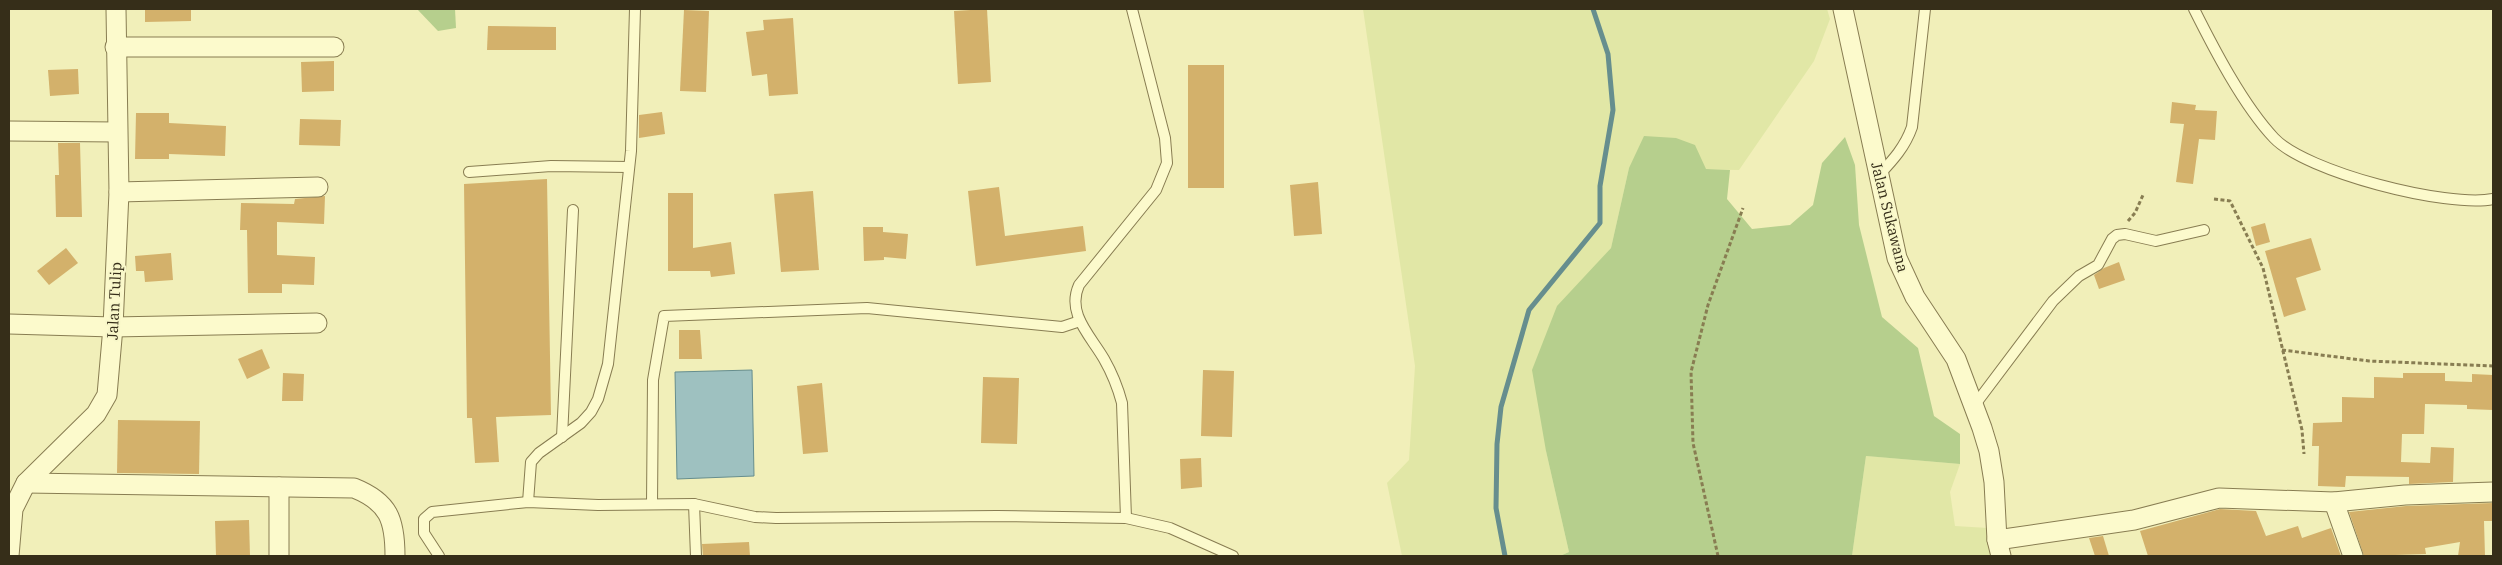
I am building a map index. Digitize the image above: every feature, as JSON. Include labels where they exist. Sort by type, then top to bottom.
[{"type":"street","name":"Jalan Tulip","points":[[9,556],[13,509],[26,483],[96,414],[105,402],[113,327],[119,192],[116,132],[116,9]]},
{"type":"street","name":"Jalan Sukawana","points":[[1843,9],[1901,272],[1915,297],[1949,347],[1974,406],[1989,451],[1994,482],[1999,548]]},
{"type":"street","points":[[115,47],[334,47]]},
{"type":"street","points":[[9,131],[116,132]]},
{"type":"street","points":[[119,192],[318,187]]},
{"type":"street","points":[[9,324],[113,327],[318,323]]},
{"type":"street","points":[[26,483],[354,488],[375,498],[389,515],[394,528],[395,556]]},
{"type":"street","points":[[278,556],[280,487]]},
{"type":"street","points":[[1999,548],[2134,520],[2219,498],[2334,502],[2405,495],[2493,492]]},
{"type":"street","points":[[2334,502],[2353,556]]},
{"type":"lane","points":[[528,502],[531,462],[539,453],[582,423],[591,412],[598,399],[608,364],[630,166],[635,9]]},
{"type":"lane","points":[[1126,518],[1122,403],[1118,388],[1105,360],[1080,321],[1074,304],[1075,294],[1079,285],[1156,190],[1167,163],[1165,138],[1132,9]]},
{"type":"lane","points":[[1879,175],[1898,155],[1912,127],[1925,9]]},
{"type":"lane","points":[[2194,9],[2249,105],[2275,139],[2291,151],[2320,165],[2397,188],[2461,198],[2493,199]]},
{"type":"lane","points":[[469,172],[551,166],[630,166]]},
{"type":"lane","points":[[562,437],[573,210]]},
{"type":"lane","points":[[1974,406],[2053,300],[2079,276],[2098,265],[2112,239],[2117,235],[2125,234],[2156,241],[2204,230]]},
{"type":"lane","points":[[652,504],[653,380],[664,316],[867,308],[1062,327],[1080,321]]},
{"type":"lane","points":[[440,556],[424,533],[424,519],[427,515],[432,512],[528,502],[694,504],[765,518],[1126,518],[1176,530],[1233,556]]},
{"type":"lane","points":[[694,504],[696,556]]},
{"type":"path","points":[[2117,235],[2135,213],[2143,195]]},
{"type":"path","points":[[2214,198],[2230,201],[2263,268],[2302,430],[2304,454]]},
{"type":"path","points":[[1718,556],[1693,443],[1691,372],[1708,305],[1743,208]]},
{"type":"path","points":[[2282,350],[2369,361],[2493,366]]},
{"type":"green space","points":[[417,9],[455,9],[456,28],[438,31]]},
{"type":"green space","points":[[1363,9],[1827,9],[1830,19],[1814,61],[1739,170],[1629,168],[1611,248],[1595,266],[1546,451],[1569,552],[1560,556],[1402,556],[1387,483],[1409,460],[1415,366]]},
{"type":"green space","points":[[1644,136],[1676,138],[1695,145],[1706,169],[1730,170],[1727,199],[1752,229],[1790,225],[1813,205],[1822,163],[1845,137],[1855,165],[1859,225],[1882,317],[1918,348],[1934,416],[1960,434],[1960,464],[1866,456],[1852,556],[1560,556],[1569,552],[1546,451],[1532,370],[1557,306],[1611,248],[1629,168]]},
{"type":"green space","points":[[1866,456],[1960,464],[1950,492],[1955,526],[1988,528],[1991,556],[1852,556]]},
{"type":"water","points":[[752,370],[754,476],[677,479],[675,372]]},
{"type":"building","points":[[145,9],[191,9],[191,21],[145,22]]},
{"type":"building","points":[[987,9],[991,82],[958,84],[954,11]]},
{"type":"building","points":[[684,10],[709,11],[706,92],[680,91]]},
{"type":"building","points":[[793,18],[798,94],[769,96],[767,74],[752,76],[746,32],[764,30],[763,20]]},
{"type":"building","points":[[488,26],[556,27],[556,50],[487,50]]},
{"type":"building","points":[[334,61],[334,91],[302,92],[301,62]]},
{"type":"building","points":[[1188,65],[1224,65],[1224,188],[1188,188]]},
{"type":"building","points":[[78,69],[79,94],[50,96],[48,70]]},
{"type":"building","points":[[2172,102],[2196,105],[2195,110],[2217,111],[2215,140],[2199,139],[2193,184],[2176,182],[2184,124],[2170,123]]},
{"type":"building","points":[[662,112],[665,134],[639,138],[639,115]]},
{"type":"building","points":[[136,113],[169,113],[169,123],[226,126],[225,156],[169,154],[169,159],[135,159]]},
{"type":"building","points":[[300,119],[341,120],[340,146],[299,145]]},
{"type":"building","points":[[58,143],[80,143],[82,217],[56,217],[55,175],[59,175]]},
{"type":"building","points":[[547,179],[551,415],[496,417],[499,462],[475,463],[472,418],[467,418],[464,184]]},
{"type":"building","points":[[1318,182],[1322,234],[1294,236],[1290,185]]},
{"type":"building","points":[[999,187],[1005,236],[1083,226],[1086,251],[976,266],[968,191]]},
{"type":"building","points":[[813,191],[819,270],[781,272],[774,194]]},
{"type":"building","points":[[668,193],[693,193],[693,248],[731,242],[735,274],[711,277],[710,271],[668,271]]},
{"type":"building","points":[[325,196],[324,224],[277,222],[277,255],[315,257],[314,285],[282,284],[282,293],[248,293],[247,230],[240,230],[241,203],[294,204],[295,199]]},
{"type":"building","points":[[2265,223],[2270,242],[2256,246],[2251,227]]},
{"type":"building","points":[[863,227],[883,227],[883,232],[908,234],[906,259],[884,257],[884,260],[864,261]]},
{"type":"building","points":[[2311,238],[2321,270],[2296,278],[2306,310],[2284,317],[2265,251]]},
{"type":"building","points":[[66,248],[78,263],[49,285],[37,271]]},
{"type":"building","points":[[171,253],[173,280],[145,282],[144,271],[136,271],[135,256]]},
{"type":"building","points":[[2119,262],[2125,280],[2099,289],[2094,275],[2104,268]]},
{"type":"building","points":[[679,330],[700,330],[702,359],[679,359]]},
{"type":"building","points":[[262,349],[270,368],[247,379],[238,359]]},
{"type":"building","points":[[1203,370],[1234,371],[1232,437],[1201,436]]},
{"type":"building","points":[[283,373],[304,374],[303,401],[282,401]]},
{"type":"building","points":[[2403,373],[2445,373],[2445,381],[2472,382],[2472,374],[2493,375],[2493,410],[2467,409],[2467,405],[2425,404],[2424,434],[2402,434],[2401,462],[2430,463],[2431,447],[2454,448],[2453,482],[2409,484],[2409,477],[2346,476],[2345,487],[2318,486],[2319,446],[2312,446],[2313,423],[2342,422],[2342,397],[2374,398],[2374,377],[2403,378]]},
{"type":"building","points":[[983,377],[1019,378],[1017,444],[981,443]]},
{"type":"building","points":[[822,383],[828,452],[803,454],[797,386]]},
{"type":"building","points":[[118,420],[200,421],[199,474],[117,473]]},
{"type":"building","points":[[1201,458],[1202,487],[1181,489],[1180,459]]},
{"type":"building","points":[[2493,503],[2493,521],[2484,521],[2485,556],[2458,556],[2460,542],[2425,548],[2426,554],[2364,556],[2349,512],[2406,506]]},
{"type":"building","points":[[2220,509],[2256,511],[2266,536],[2298,526],[2302,538],[2331,528],[2341,556],[2148,556],[2140,531]]},
{"type":"building","points":[[249,520],[250,556],[216,556],[215,521]]},
{"type":"building","points":[[2103,536],[2109,556],[2095,556],[2089,538]]},
{"type":"building","points":[[749,542],[750,556],[703,556],[702,544]]},
{"type":"waterway","points":[[1505,556],[1496,508],[1497,444],[1501,407],[1529,310],[1600,223],[1600,186],[1613,110],[1608,54],[1593,9]]}]
